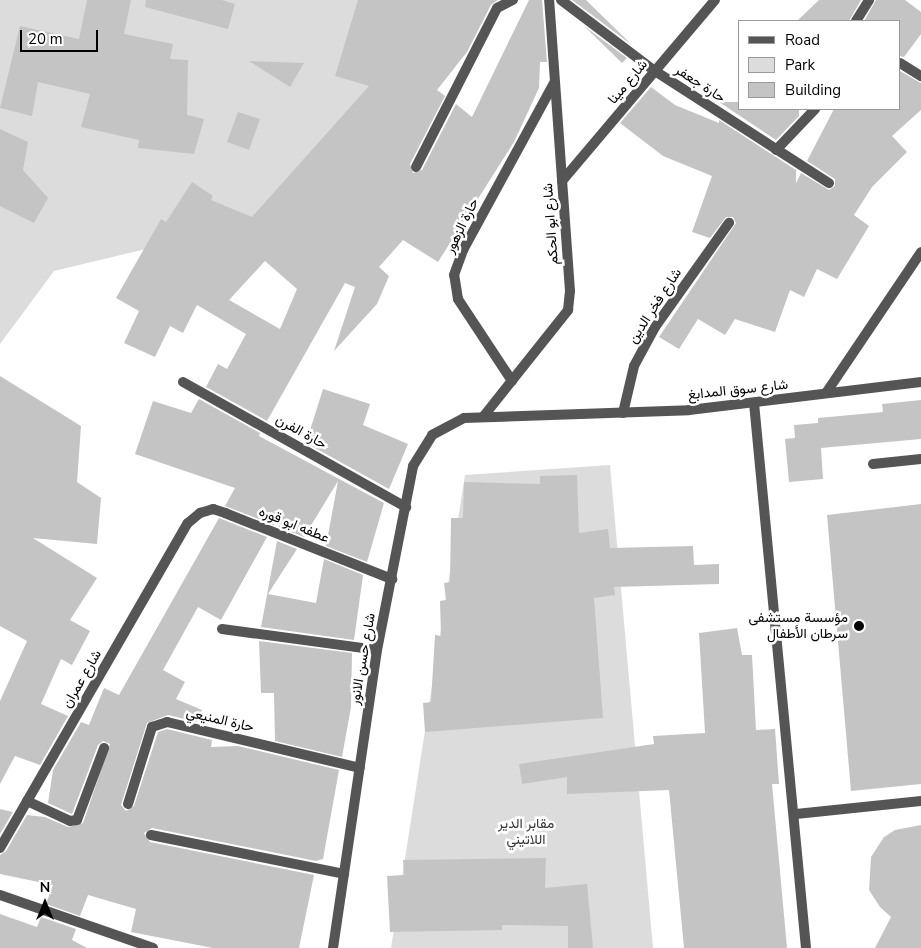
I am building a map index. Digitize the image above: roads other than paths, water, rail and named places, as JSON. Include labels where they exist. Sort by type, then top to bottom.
[{"type":"street","points":[[416,167],[497,8],[513,0]]},
{"type":"street","name":"شارع ابو الحكم","points":[[483,417],[568,310],[570,291],[549,0]]},
{"type":"street","name":"حارة جعفر","points":[[561,0],[654,71],[828,183]]},
{"type":"street","name":"شارع مينا","points":[[562,181],[715,0]]},
{"type":"street","points":[[857,20],[869,0]]},
{"type":"street","points":[[901,64],[921,76]]},
{"type":"street","name":"حارة الزهور","points":[[512,381],[458,299],[454,275],[463,250],[555,82]]},
{"type":"street","points":[[776,150],[814,110]]},
{"type":"street","name":"شارع فخر الدين","points":[[623,413],[634,366],[654,327],[729,222]]},
{"type":"street","points":[[826,393],[921,252]]},
{"type":"street","name":"حارة الفرن","points":[[183,382],[406,506]]},
{"type":"street","points":[[826,393],[921,382]]},
{"type":"street","name":"شارع سوق المدابغ","points":[[483,417],[623,413],[754,403],[826,393]]},
{"type":"street","points":[[754,403],[796,814],[806,948]]},
{"type":"street","name":"شارع حسن الانور","points":[[333,948],[377,650],[413,466],[432,435],[464,418],[483,417]]},
{"type":"street","points":[[873,464],[921,459]]},
{"type":"street","name":"عطفه ابو قوره","points":[[188,523],[200,513],[213,509],[392,578]]},
{"type":"street","name":"شارع عمران","points":[[0,848],[188,523]]},
{"type":"street","points":[[222,629],[377,650]]},
{"type":"street","name":"حارة المنيعي","points":[[128,804],[152,727],[167,722],[360,768]]},
{"type":"street","points":[[27,800],[70,821],[77,820],[104,748]]},
{"type":"street","points":[[796,814],[921,802]]},
{"type":"street","points":[[151,835],[344,874]]},
{"type":"street","points":[[0,895],[153,948]]},
{"type":"place","name":"مؤسسة مستشفى سرطان الأطفال","points":[[859,626]]},
{"type":"park label","name":"مقابر الدير اللاتيني","points":[[526,832]]}]
